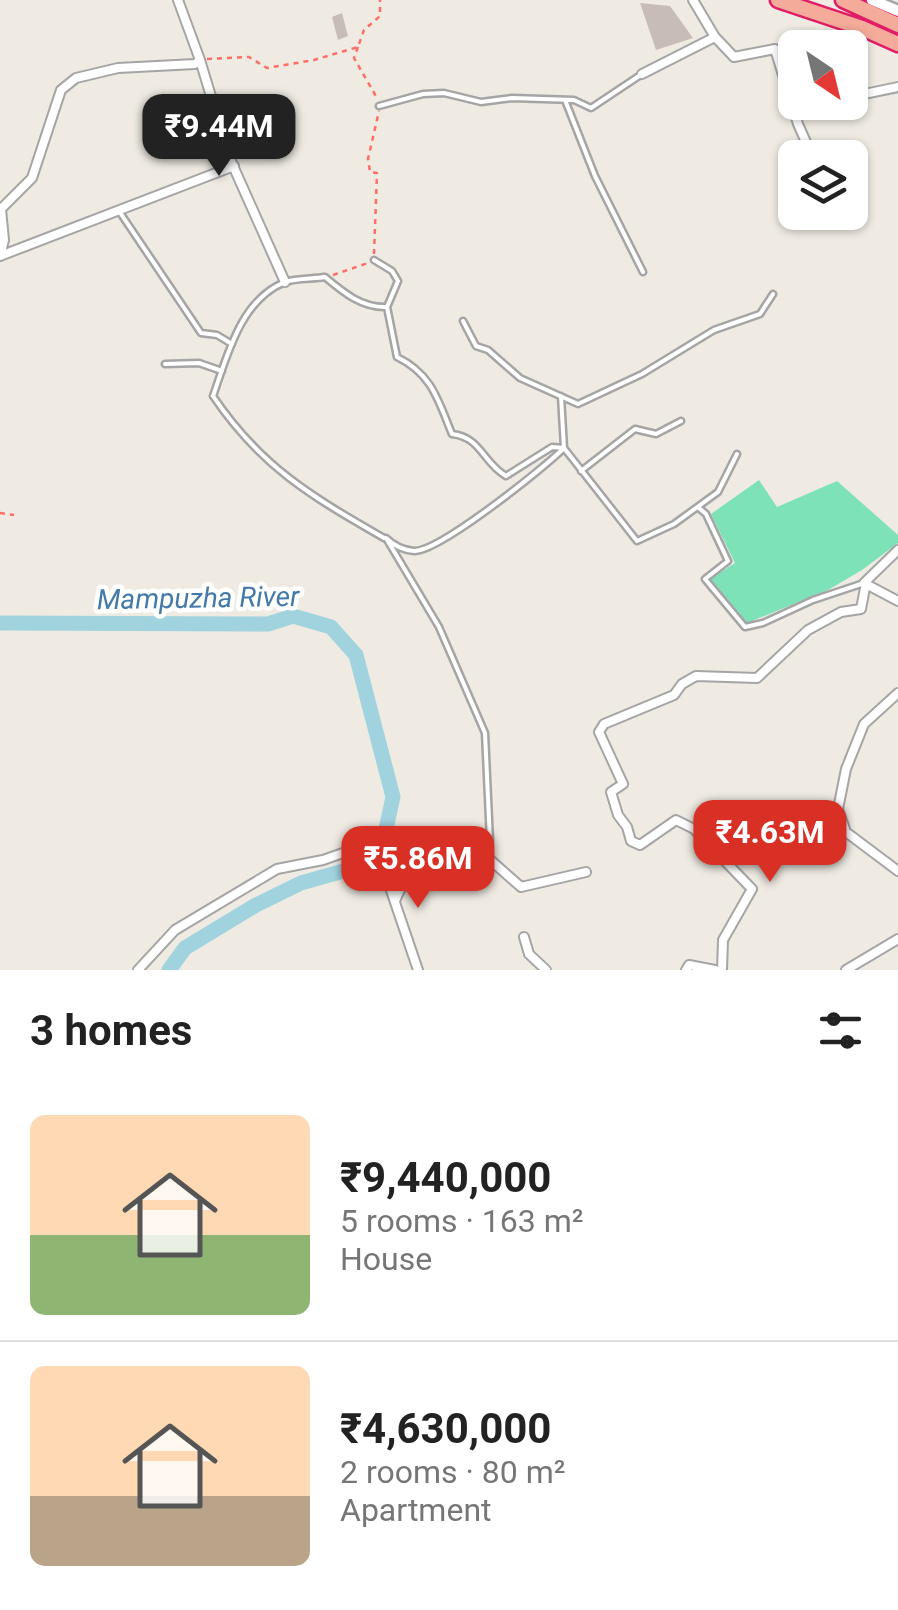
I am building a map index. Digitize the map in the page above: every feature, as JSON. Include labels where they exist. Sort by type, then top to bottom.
[{"type":"highway","points":[[778,0],[898,44]]},
{"type":"highway","points":[[851,1],[898,26]]},
{"type":"street","points":[[178,0],[234,166],[285,282]]},
{"type":"street","points":[[693,0],[715,37],[734,58],[776,49],[778,56]]},
{"type":"street","points":[[872,0],[898,10]]},
{"type":"street","points":[[642,74],[715,37]]},
{"type":"street","points":[[0,256],[4,240],[1,209],[32,178],[61,90],[76,78],[97,71],[195,64],[200,60]]},
{"type":"street","points":[[868,94],[898,88]]},
{"type":"street","points":[[0,256],[234,166]]},
{"type":"street","points":[[722,970],[723,940],[752,889],[694,830],[676,820],[640,845],[632,841],[611,792],[624,784],[599,732],[604,724],[674,694],[696,676],[758,678],[808,630],[841,612],[861,608],[865,586],[898,550]]},
{"type":"street","points":[[865,586],[898,601]]},
{"type":"street","points":[[898,693],[864,724],[846,769],[838,809],[846,832],[898,871]]},
{"type":"street","points":[[138,970],[175,930],[265,875],[363,846],[383,867],[418,970]]},
{"type":"street","points":[[395,902],[406,874],[420,864],[470,856],[480,850],[521,886],[586,872]]},
{"type":"street","points":[[524,938],[529,954],[546,970]]},
{"type":"street","points":[[846,970],[898,939]]},
{"type":"street","points":[[686,970],[689,966],[714,970]]},
{"type":"lane","points":[[380,106],[424,94],[444,93],[481,102],[512,98],[565,100],[591,108],[642,74]]},
{"type":"lane","points":[[565,100],[595,176],[644,272]]},
{"type":"lane","points":[[119,210],[201,334],[217,335],[232,344]]},
{"type":"lane","points":[[374,260],[392,271],[398,281],[387,308],[397,357],[412,364],[434,385],[452,434],[475,441],[499,473],[506,476],[552,447],[564,448]]},
{"type":"lane","points":[[387,308],[374,308],[346,295],[325,277],[285,282],[241,322],[213,396],[264,460],[327,506],[394,545],[416,551],[439,543],[542,470],[564,448]]},
{"type":"lane","points":[[463,322],[476,346],[488,350],[520,378],[578,404],[642,374],[714,330],[760,314],[773,294]]},
{"type":"lane","points":[[165,364],[199,363],[222,371]]},
{"type":"lane","points":[[560,396],[564,448],[637,541],[699,508],[718,492],[737,454]]},
{"type":"lane","points":[[582,471],[635,429],[656,434],[681,421]]},
{"type":"lane","points":[[699,508],[706,514],[728,561],[705,579],[745,626],[865,586]]},
{"type":"lane","points":[[386,538],[440,627],[485,733],[490,841],[480,850]]},
{"type":"path","points":[[325,277],[374,260],[377,173],[370,172],[368,159],[380,106],[354,58],[364,30],[380,16],[380,0]]},
{"type":"path","points":[[200,60],[249,57],[267,68],[314,60],[358,46]]},
{"type":"path","points":[[0,514],[14,515]]},
{"type":"green space","points":[[759,480],[777,507],[837,481],[898,535],[898,543],[828,590],[747,623],[710,579],[735,563],[711,514]]},
{"type":"building","points":[[640,3],[670,6],[693,38],[656,50]]},
{"type":"building","points":[[342,13],[348,36],[338,40],[332,17]]},
{"type":"waterway","name":"Mampuzha River","points":[[0,623],[268,624],[293,616],[331,627],[356,655],[393,797],[384,838],[361,866],[301,883],[256,905],[185,948],[169,970]]}]
